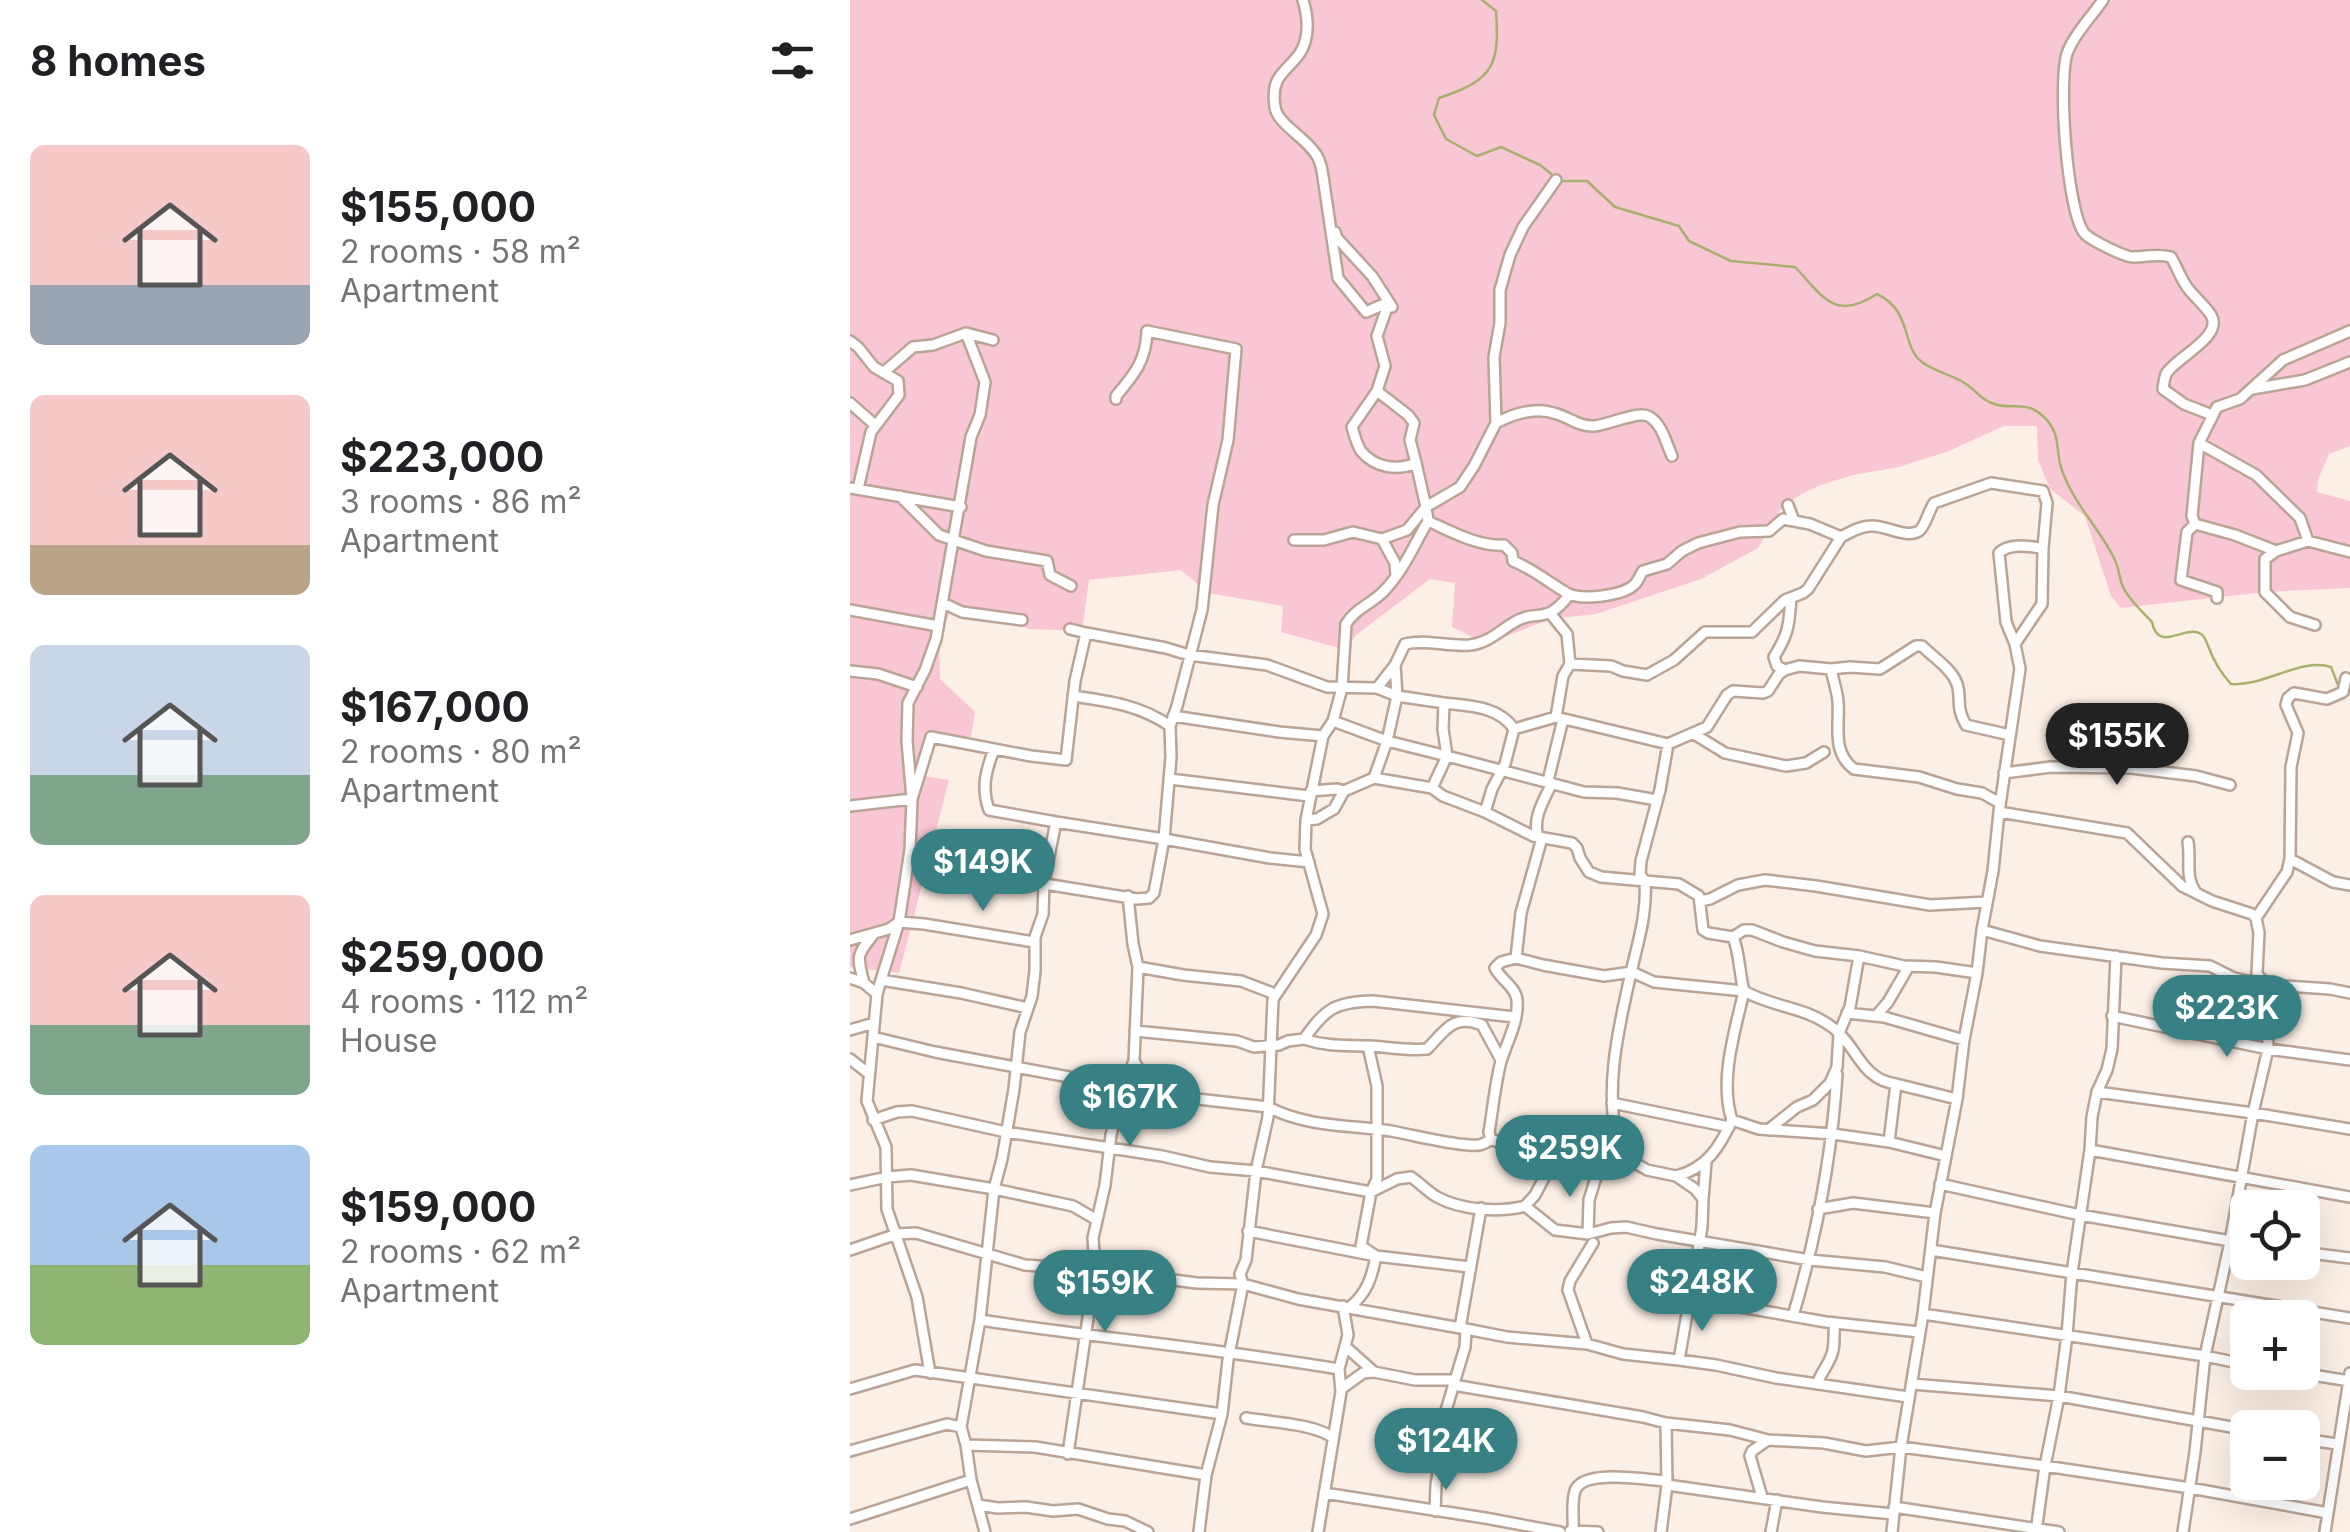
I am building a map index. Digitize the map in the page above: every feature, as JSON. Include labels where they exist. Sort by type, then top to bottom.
[{"type":"street","points":[[1303,0],[1308,18],[1302,50],[1280,72],[1274,108],[1319,158],[1338,278],[1366,312],[1390,304]]},
{"type":"street","points":[[2103,0],[2067,52],[2065,64],[2065,142],[2075,212],[2086,236],[2117,252],[2134,257],[2158,253],[2171,256],[2190,292],[2200,299],[2214,320],[2212,332],[2164,376],[2163,389],[2184,404],[2212,415]]},
{"type":"street","points":[[1323,178],[1336,238],[1372,276],[1390,304]]},
{"type":"street","points":[[1294,540],[1324,540],[1353,532],[1382,539],[1407,530],[1426,506],[1460,487],[1496,423],[1494,357],[1500,290],[1510,254],[1523,227],[1556,180]]},
{"type":"street","points":[[1390,304],[1377,336],[1384,366],[1377,391],[1352,427],[1361,450],[1379,464],[1402,469],[1416,463]]},
{"type":"street","points":[[965,868],[1137,898],[1149,898],[1154,893],[1164,839],[1172,721],[1202,610],[1213,505],[1228,440],[1236,349],[1147,331],[1146,352],[1116,399]]},
{"type":"street","points":[[2195,524],[2192,516],[2199,443],[2217,407],[2240,399],[2283,360],[2350,331]]},
{"type":"street","points":[[930,1372],[917,1297],[887,1208],[886,1147],[867,1102],[868,1073],[876,994],[899,922],[910,850],[908,703],[931,655],[938,626],[985,382],[966,333]]},
{"type":"street","points":[[884,372],[912,346],[932,345],[966,333],[993,340]]},
{"type":"street","points":[[850,341],[874,367],[898,382],[899,395],[871,432],[854,489],[960,507]]},
{"type":"street","points":[[2252,389],[2305,380],[2350,362]]},
{"type":"street","points":[[1199,1532],[1206,1475],[1222,1414],[1268,1106],[1275,994],[1316,935],[1323,914],[1305,848],[1306,820],[1323,736],[1333,721],[1342,688],[1346,624],[1351,615],[1381,594],[1396,576],[1428,522],[1410,440],[1414,423],[1377,391]]},
{"type":"street","points":[[850,403],[875,426]]},
{"type":"street","points":[[1496,423],[1516,413],[1536,410],[1556,413],[1588,427],[1612,424],[1636,414],[1647,416],[1660,428],[1672,456]]},
{"type":"street","points":[[2199,443],[2256,475],[2300,518],[2308,541]]},
{"type":"street","points":[[1570,664],[1612,666],[1646,675],[1674,660],[1705,632],[1752,632],[1785,600],[1808,589],[1841,537],[1869,526],[1917,532],[1934,502],[1991,483],[2043,492],[2047,504],[2042,604],[2015,644]]},
{"type":"street","points":[[900,496],[939,535],[986,551],[1046,562],[1050,575],[1071,586]]},
{"type":"street","points":[[1788,505],[1794,520]]},
{"type":"street","points":[[1428,522],[1471,539],[1504,545],[1512,553],[1512,561],[1532,568],[1569,595],[1622,592],[1636,584],[1643,571],[1672,561],[1689,547],[1725,535],[1769,531],[1783,519],[1841,537]]},
{"type":"street","points":[[2195,524],[2276,551]]},
{"type":"street","points":[[2195,524],[2187,532],[2181,580],[2216,592],[2217,598]]},
{"type":"street","points":[[1382,539],[1396,563],[1396,576]]},
{"type":"street","points":[[2315,625],[2290,616],[2266,592],[2265,559],[2276,551],[2308,541],[2350,552]]},
{"type":"street","points":[[1892,1532],[1935,1213],[1993,871],[2020,669],[2006,622],[1999,553],[2004,548],[2021,546],[2042,548]]},
{"type":"street","points":[[1377,688],[1405,644],[1486,642],[1520,619],[1550,613],[1569,595]]},
{"type":"street","points":[[1785,670],[1774,657],[1790,625],[1791,598]]},
{"type":"street","points":[[943,603],[962,612],[1022,620]]},
{"type":"street","points":[[850,610],[938,626]]},
{"type":"street","points":[[1516,958],[1521,914],[1540,838],[1536,829],[1550,782],[1563,676],[1570,664],[1568,634],[1550,613]]},
{"type":"street","points":[[1070,629],[1189,655],[1267,665],[1327,688],[1377,688],[1397,696],[1486,709],[1514,729],[1503,770],[1485,812]]},
{"type":"street","points":[[912,799],[931,736],[1066,760],[1073,696],[1086,633]]},
{"type":"street","points":[[1514,729],[1560,718],[1668,744],[1711,722],[1733,691],[1768,691],[1785,670],[1799,666],[1880,669],[1912,646],[1922,646],[1952,674],[1958,687],[1960,715],[1966,725],[2010,735]]},
{"type":"street","points":[[1374,778],[1397,696],[1395,665]]},
{"type":"street","points":[[1831,669],[1838,702],[1838,741],[1848,765],[1854,769],[1919,777],[1982,793],[1999,808],[2127,833],[2182,886],[2256,918]]},
{"type":"street","points":[[850,672],[864,672],[917,687]]},
{"type":"street","points":[[850,683],[864,672]]},
{"type":"street","points":[[2270,985],[2257,973],[2256,918],[2287,872],[2290,859],[2291,768],[2298,734],[2286,705],[2294,693],[2327,699],[2343,692],[2346,678]]},
{"type":"street","points":[[1073,696],[1112,701],[1172,721],[1323,736]]},
{"type":"street","points":[[1432,788],[1447,756],[1442,729],[1444,703]]},
{"type":"street","points":[[1333,721],[1387,740],[1589,793],[1657,800]]},
{"type":"street","points":[[1694,734],[1725,752],[1786,766],[1806,763],[1824,752]]},
{"type":"street","points":[[1668,744],[1640,862],[1640,874],[1645,881],[1645,917],[1615,1045],[1613,1130],[1620,1154],[1647,1170],[1676,1176],[1703,1198]]},
{"type":"street","points":[[994,749],[983,784],[989,810],[1309,862]]},
{"type":"street","points":[[2004,772],[2050,767],[2159,770],[2230,785]]},
{"type":"street","points":[[1306,820],[1317,819],[1334,809],[1344,791],[1374,778],[1432,788],[1540,838],[1572,843],[1588,872],[1601,877],[1679,884],[1696,893],[1703,930],[1708,934],[1733,937],[1752,930],[1798,946],[1909,966],[1977,973]]},
{"type":"street","points":[[1170,779],[1310,794],[1344,791]]},
{"type":"street","points":[[850,806],[912,799]]},
{"type":"street","points":[[985,1532],[961,1427],[980,1320],[994,1189],[1020,1032],[1034,982],[1034,942],[1056,822]]},
{"type":"street","points":[[2188,842],[2190,882],[2197,894]]},
{"type":"street","points":[[2290,859],[2333,882],[2350,886]]},
{"type":"street","points":[[1700,901],[1710,900],[1738,884],[1765,880],[1930,906],[1987,902]]},
{"type":"street","points":[[1068,1454],[1096,1270],[1092,1248],[1096,1220],[1124,1086],[1134,1061],[1138,967],[1128,896]]},
{"type":"street","points":[[850,940],[890,929],[899,922],[1034,942]]},
{"type":"street","points":[[1982,930],[2040,946],[2210,966],[2234,978],[2270,985],[2350,993]]},
{"type":"street","points":[[864,982],[859,953],[875,933]]},
{"type":"street","points":[[1676,1176],[1706,1162],[1731,1124],[1729,1070],[1744,991],[1733,937]]},
{"type":"street","points":[[1793,1316],[1810,1260],[1833,1134],[1839,1033],[1848,1013],[1859,956]]},
{"type":"street","points":[[2037,1530],[2068,1336],[2072,1274],[2096,1092],[2112,1050],[2116,956]]},
{"type":"street","points":[[1620,1154],[1572,1163],[1518,1152],[1491,1139],[1502,1060],[1510,1042],[1517,998],[1495,968],[1501,962],[1516,958],[1604,976],[1632,972],[1654,982],[1744,991],[1763,1002],[1803,1010],[1839,1033],[1876,1079],[1956,1099]]},
{"type":"street","points":[[1876,1016],[1909,966]]},
{"type":"street","points":[[1138,967],[1241,980],[1275,994]]},
{"type":"street","points":[[850,978],[864,982],[876,994]]},
{"type":"street","points":[[881,980],[961,992],[1028,1008]]},
{"type":"street","points":[[2239,1190],[2268,1048],[2270,985]]},
{"type":"street","points":[[1304,1039],[1322,1014],[1352,1002],[1514,1017]]},
{"type":"street","points":[[1848,1013],[1903,1021],[1964,1040]]},
{"type":"street","points":[[2112,1016],[2268,1048],[2350,1060]]},
{"type":"street","points":[[1134,1031],[1238,1041],[1254,1047],[1304,1039],[1331,1047],[1407,1051],[1427,1049],[1448,1026],[1463,1020],[1482,1025],[1502,1060]]},
{"type":"street","points":[[850,1030],[874,1023]]},
{"type":"street","points":[[873,1036],[908,1046],[1194,1099],[1268,1106],[1300,1119],[1469,1145],[1485,1144],[1491,1139]]},
{"type":"street","points":[[1368,1046],[1377,1086],[1377,1180],[1371,1192],[1361,1246],[1376,1256]]},
{"type":"street","points":[[850,1059],[868,1073]]},
{"type":"street","points":[[1134,1061],[1152,1091]]},
{"type":"street","points":[[1768,1130],[1818,1096],[1838,1067]]},
{"type":"street","points":[[1889,1142],[1896,1084]]},
{"type":"street","points":[[2096,1092],[2350,1129]]},
{"type":"street","points":[[1612,1103],[1749,1128],[1889,1142],[1946,1156]]},
{"type":"street","points":[[873,1120],[912,1111],[1006,1132],[1371,1192],[1411,1177],[1435,1196],[1481,1208],[1511,1210],[1525,1206],[1536,1195],[1554,1159]]},
{"type":"street","points":[[1593,1160],[1609,1143],[1613,1130]]},
{"type":"street","points":[[2090,1150],[2350,1197]]},
{"type":"street","points":[[1587,1344],[1568,1290],[1591,1238],[1590,1200],[1598,1171],[1593,1160]]},
{"type":"street","points":[[1678,1360],[1704,1215],[1706,1162]]},
{"type":"street","points":[[850,1185],[912,1175],[1072,1206],[1096,1220]]},
{"type":"street","points":[[1940,1184],[2230,1242],[2206,1356],[2182,1532]]},
{"type":"street","points":[[1818,1208],[1853,1203],[1935,1213]]},
{"type":"street","points":[[1525,1206],[1555,1230],[1591,1238],[1611,1228],[1626,1227],[1927,1277]]},
{"type":"street","points":[[1435,1511],[1441,1455],[1438,1437],[1464,1347],[1470,1267],[1481,1208]]},
{"type":"street","points":[[1248,1231],[1376,1256],[1470,1267]]},
{"type":"street","points":[[850,1250],[897,1234],[916,1234],[1034,1267],[1242,1284],[1298,1299],[1507,1337],[1587,1344],[1623,1354],[1908,1398]]},
{"type":"street","points":[[1932,1250],[2350,1318]]},
{"type":"street","points":[[2320,1254],[2350,1258]]},
{"type":"street","points":[[1346,1306],[1359,1299],[1368,1284],[1376,1256]]},
{"type":"street","points":[[1689,1298],[1835,1323],[1919,1332]]},
{"type":"street","points":[[1318,1532],[1341,1389],[1339,1370],[1348,1335],[1346,1306]]},
{"type":"street","points":[[1923,1314],[2230,1361]]},
{"type":"street","points":[[980,1320],[1339,1370]]},
{"type":"street","points":[[1818,1384],[1834,1346],[1835,1323]]},
{"type":"street","points":[[1346,1346],[1374,1372]]},
{"type":"street","points":[[850,1389],[910,1370],[1222,1414]]},
{"type":"street","points":[[1341,1389],[1362,1373],[1374,1372],[1454,1383],[1666,1424],[1745,1432],[1768,1440],[1866,1450],[1901,1447],[2045,1466],[2328,1514]]},
{"type":"street","points":[[2320,1375],[2349,1378],[2325,1532]]},
{"type":"street","points":[[1912,1384],[2059,1396],[2230,1427]]},
{"type":"street","points":[[1246,1418],[1310,1427],[1333,1438]]},
{"type":"street","points":[[850,1451],[947,1424],[961,1427]]},
{"type":"street","points":[[1661,1532],[1667,1484],[1666,1424]]},
{"type":"street","points":[[1745,1432],[1762,1497]]},
{"type":"street","points":[[1750,1456],[1752,1450],[1768,1440]]},
{"type":"street","points":[[2320,1442],[2337,1444]]},
{"type":"street","points":[[966,1444],[1034,1448],[1206,1475]]},
{"type":"street","points":[[1573,1531],[1575,1489],[1590,1478],[1608,1477],[2060,1532]]},
{"type":"street","points":[[850,1519],[971,1480]]},
{"type":"street","points":[[1324,1493],[1562,1532],[1598,1532]]},
{"type":"street","points":[[1772,1532],[1777,1500]]},
{"type":"street","points":[[978,1505],[1078,1509],[1125,1521],[1148,1532]]},
{"type":"shaded area","points":[[850,0],[2350,0],[2350,446],[2329,454],[2317,492],[2350,501],[2350,588],[2266,592],[2121,608],[2111,596],[2085,516],[2050,489],[2038,460],[2037,426],[2004,426],[1949,451],[1899,467],[1853,475],[1798,496],[1780,510],[1758,548],[1701,579],[1596,614],[1550,619],[1487,644],[1452,627],[1455,583],[1430,579],[1356,635],[1346,650],[1281,632],[1283,606],[1208,593],[1181,570],[1089,580],[1082,631],[1030,629],[950,611],[939,643],[940,679],[975,712],[971,737],[930,739],[924,776],[949,780],[899,973],[850,967]]},
{"type":"waterway","points":[[1482,0],[1496,11],[1494,58],[1482,77],[1439,98],[1434,115],[1446,139],[1477,156],[1501,147],[1540,165],[1560,181],[1587,181],[1615,207],[1679,226],[1689,241],[1731,261],[1795,267],[1830,302],[1850,306],[1877,294],[1902,319],[1911,347],[1922,362],[1964,383],[1990,402],[2032,409],[2050,424],[2068,485],[2114,558],[2126,592],[2160,636],[2201,634],[2231,684],[2320,665],[2331,667],[2340,690]]}]
